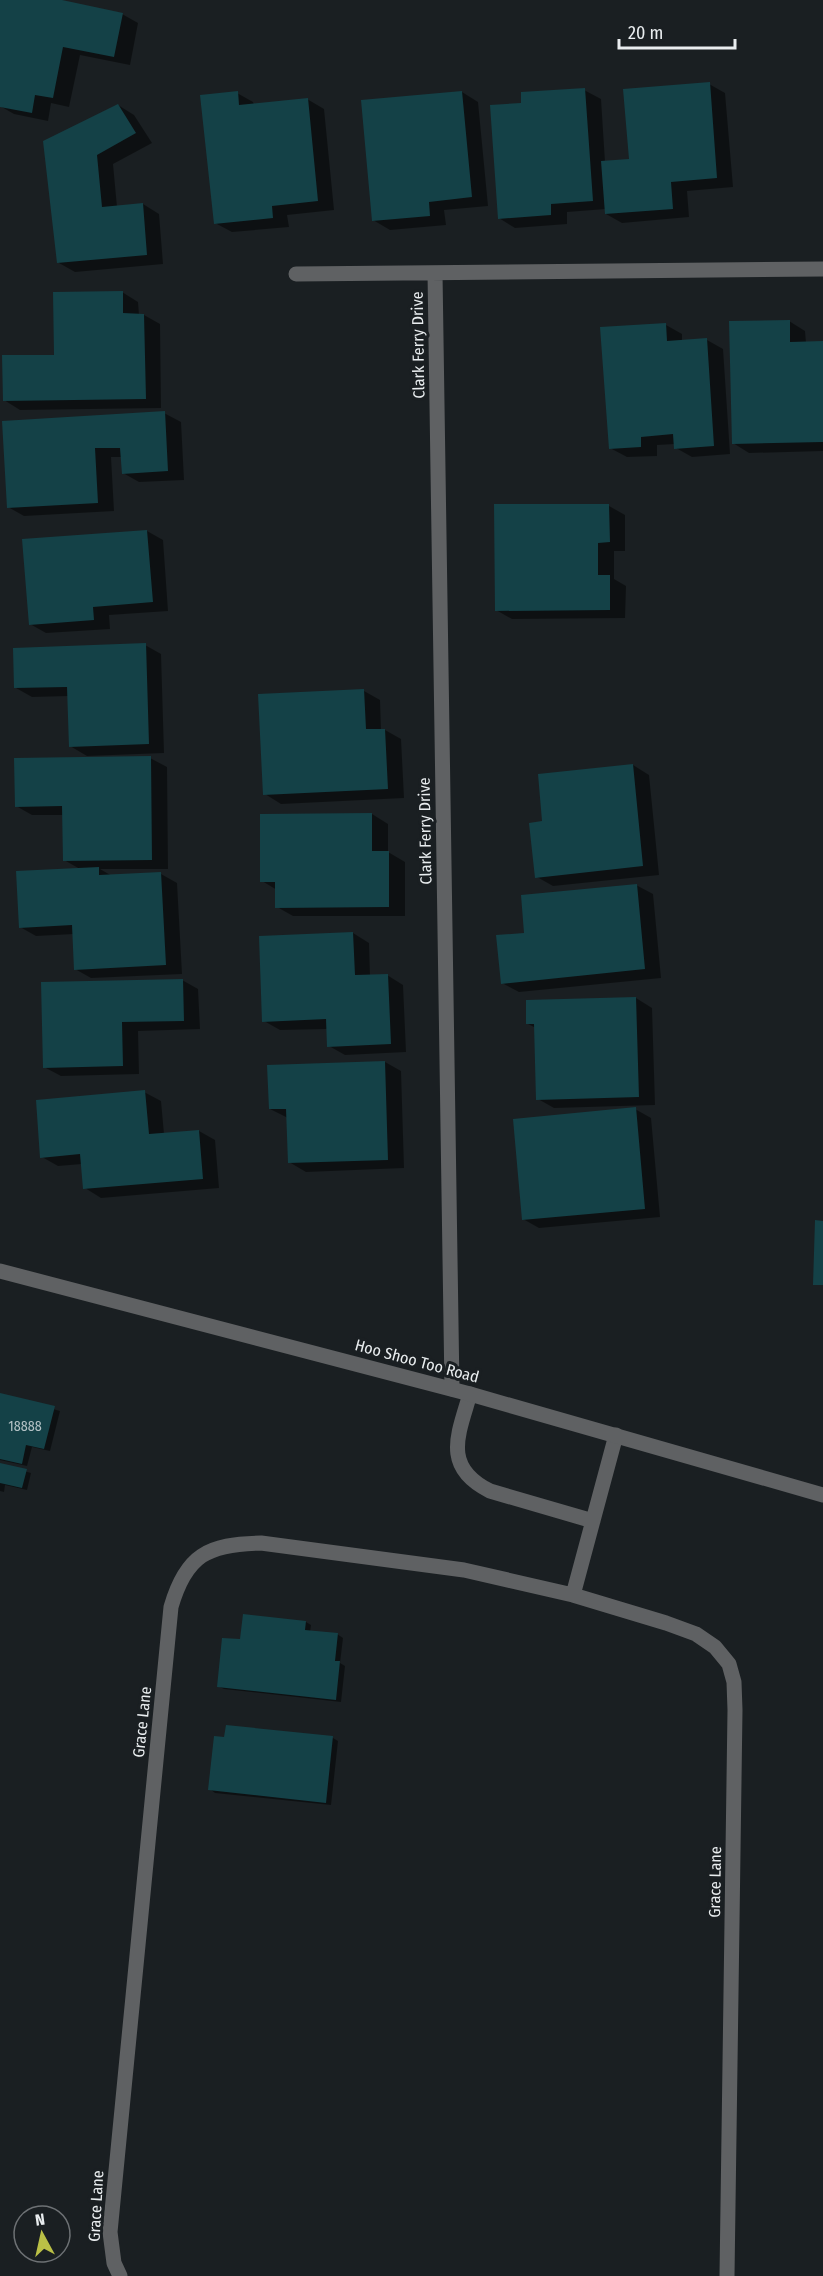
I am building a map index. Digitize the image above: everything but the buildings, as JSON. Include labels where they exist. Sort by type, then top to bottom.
[{"type":"street","points":[[296,274],[823,269]]},
{"type":"street","name":"Clark Ferry Drive","points":[[435,273],[452,1389]]},
{"type":"street","name":"Hoo Shoo Too Road","points":[[0,1271],[452,1389],[823,1495]]},
{"type":"street","points":[[470,1394],[456,1446],[458,1460],[465,1473],[478,1485],[490,1491],[593,1521]]},
{"type":"street","points":[[573,1595],[616,1436]]},
{"type":"street","name":"Grace Lane","points":[[120,2276],[114,2264],[110,2232],[171,1607],[184,1573],[198,1558],[214,1549],[234,1544],[261,1543],[374,1556],[464,1570],[573,1595],[696,1634],[716,1647],[729,1664],[734,1682],[727,2276]]}]
